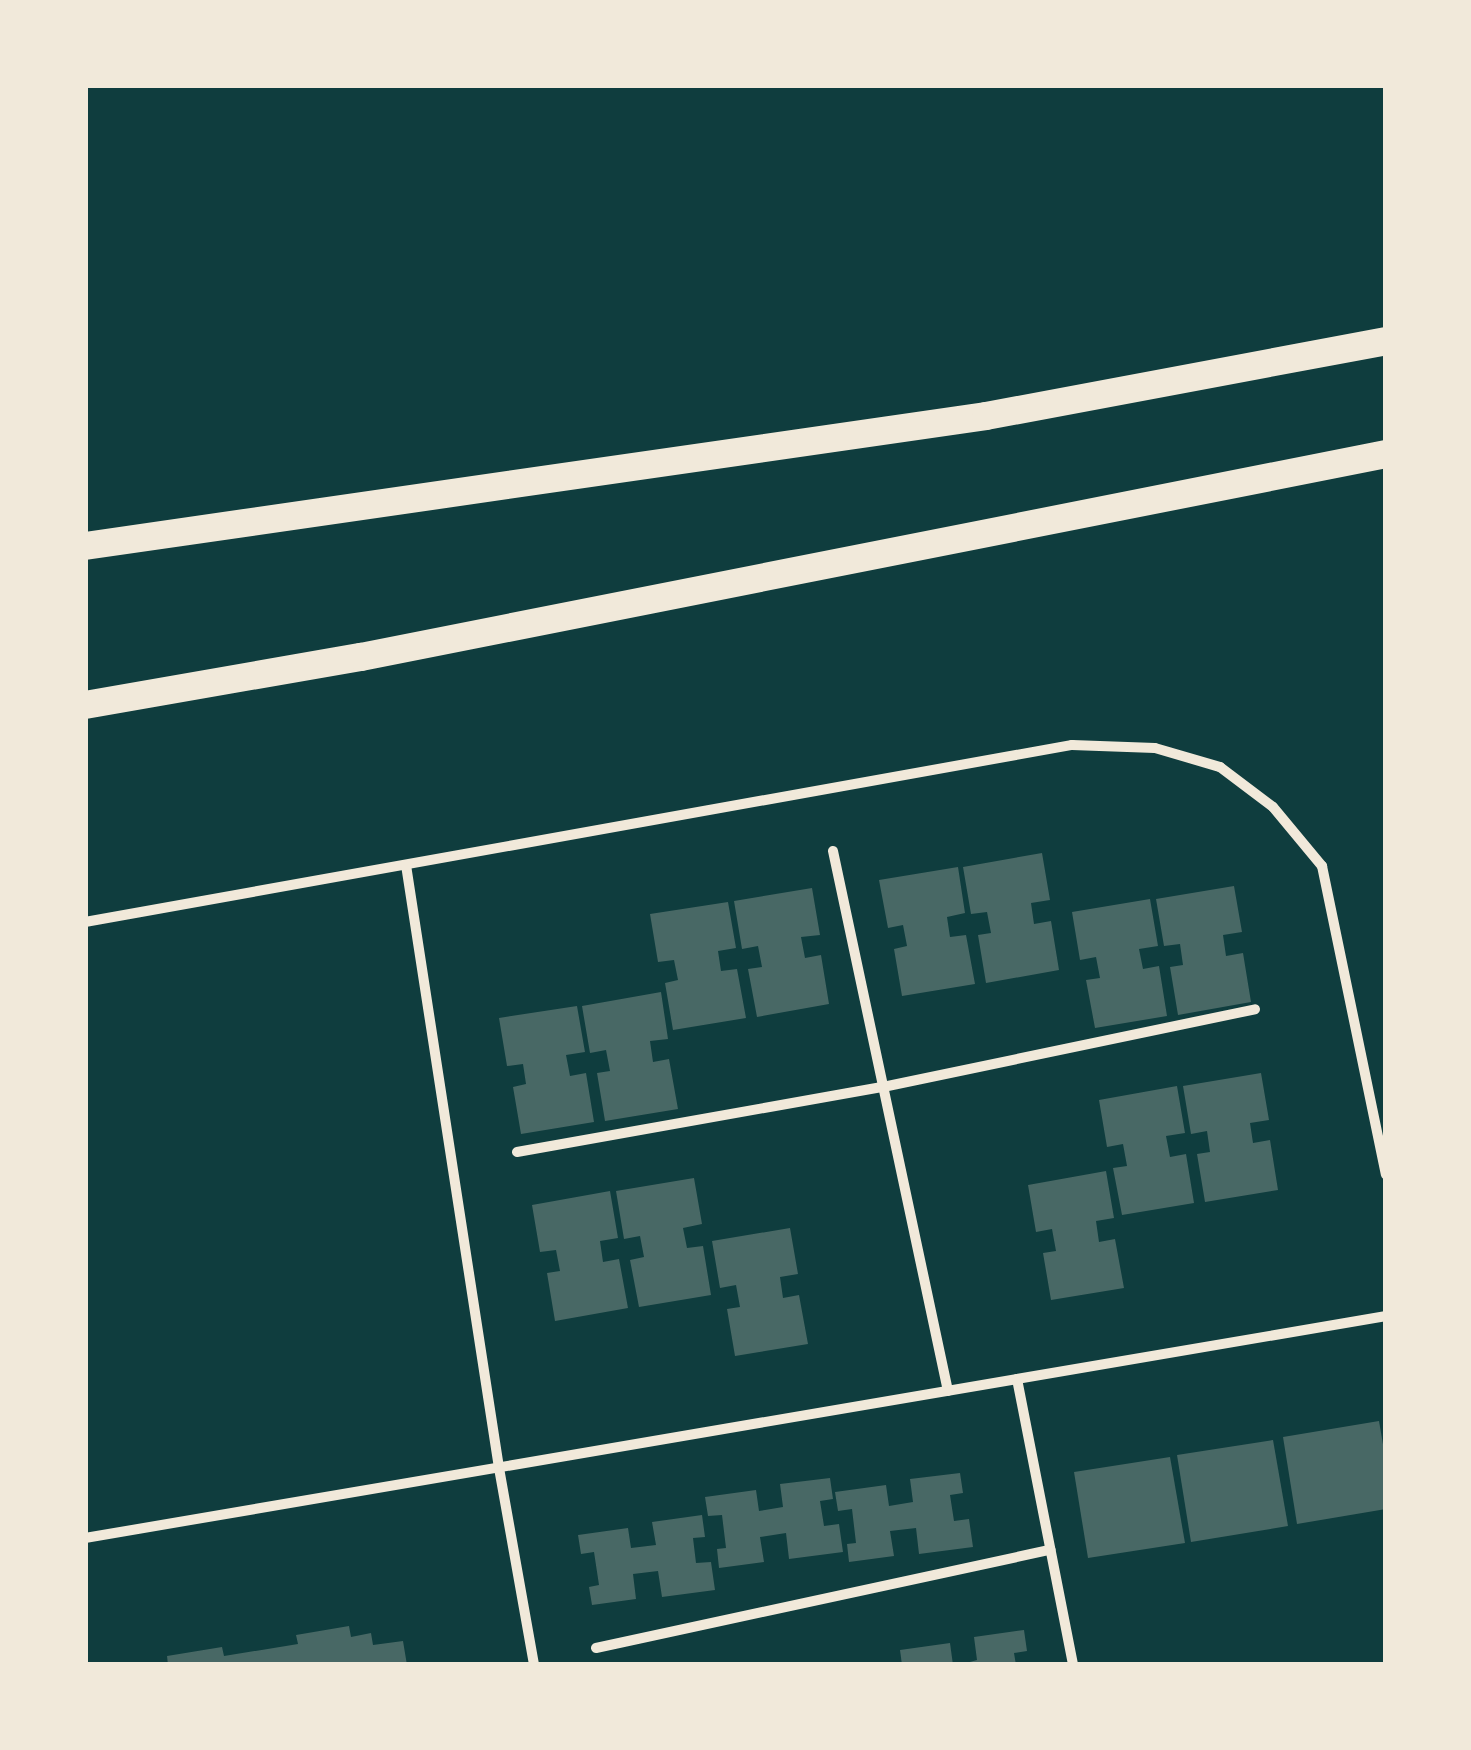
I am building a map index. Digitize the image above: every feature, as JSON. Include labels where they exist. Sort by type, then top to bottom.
[{"type":"highway","points":[[85,546],[986,416],[1386,341]]},
{"type":"highway","points":[[85,705],[361,656],[1386,454]]},
{"type":"street","points":[[85,922],[1072,746],[1155,748],[1220,767],[1273,807],[1322,866],[1386,1174]]},
{"type":"street","points":[[834,851],[948,1391]]},
{"type":"street","points":[[406,865],[499,1468],[534,1665]]},
{"type":"street","points":[[517,1152],[884,1087],[1255,1009]]},
{"type":"street","points":[[85,1538],[1386,1316]]},
{"type":"street","points":[[1017,1379],[1073,1665]]},
{"type":"street","points":[[596,1648],[1050,1550]]},
{"type":"building","points":[[1042,853],[1050,900],[1031,903],[1034,924],[1051,921],[1059,970],[986,983],[978,935],[991,933],[987,912],[971,914],[963,867]]},
{"type":"building","points":[[958,867],[965,913],[947,917],[950,937],[966,935],[975,984],[902,996],[894,949],[907,946],[903,925],[888,928],[879,880]]},
{"type":"building","points":[[1234,886],[1242,932],[1223,935],[1226,956],[1243,953],[1251,1002],[1178,1015],[1170,967],[1183,965],[1180,944],[1164,946],[1156,899]]},
{"type":"building","points":[[812,888],[820,935],[801,937],[805,958],[821,955],[829,1004],[757,1017],[748,969],[762,967],[758,946],[742,949],[734,901]]},
{"type":"building","points":[[1150,899],[1158,946],[1139,949],[1143,969],[1159,966],[1167,1016],[1095,1028],[1086,980],[1100,978],[1096,957],[1080,960],[1072,912]]},
{"type":"building","points":[[728,902],[736,948],[718,951],[721,971],[737,969],[746,1018],[673,1030],[665,983],[678,980],[674,960],[658,962],[650,914]]},
{"type":"building","points":[[661,992],[668,1039],[650,1041],[653,1062],[669,1059],[678,1109],[605,1121],[597,1073],[610,1071],[606,1050],[590,1053],[582,1006]]},
{"type":"building","points":[[577,1006],[585,1052],[566,1055],[570,1076],[586,1073],[594,1122],[521,1134],[513,1087],[526,1084],[523,1064],[507,1066],[499,1018]]},
{"type":"building","points":[[1261,1073],[1269,1120],[1250,1123],[1253,1143],[1270,1140],[1278,1190],[1205,1202],[1197,1154],[1210,1152],[1207,1131],[1191,1134],[1183,1086]]},
{"type":"building","points":[[1177,1086],[1185,1133],[1166,1136],[1170,1157],[1186,1154],[1194,1203],[1122,1215],[1113,1168],[1127,1166],[1123,1144],[1107,1147],[1099,1100]]},
{"type":"building","points":[[1106,1171],[1114,1218],[1096,1221],[1099,1242],[1115,1239],[1124,1288],[1051,1300],[1043,1253],[1056,1251],[1052,1229],[1036,1232],[1028,1185]]},
{"type":"building","points":[[694,1178],[702,1224],[683,1228],[687,1248],[703,1246],[711,1295],[639,1307],[630,1260],[644,1257],[640,1236],[624,1239],[616,1191]]},
{"type":"building","points":[[610,1191],[618,1238],[600,1241],[603,1262],[619,1259],[628,1308],[555,1321],[547,1273],[560,1271],[556,1250],[540,1252],[532,1205]]},
{"type":"building","points":[[790,1228],[798,1274],[780,1277],[783,1298],[799,1295],[808,1344],[735,1356],[727,1309],[740,1307],[736,1285],[720,1288],[712,1241]]},
{"type":"building","points":[[1379,1421],[1386,1462],[1386,1509],[1297,1524],[1283,1437]]},
{"type":"building","points":[[1273,1440],[1288,1526],[1191,1542],[1177,1455]]},
{"type":"building","points":[[1170,1457],[1185,1543],[1088,1558],[1074,1472]]},
{"type":"building","points":[[960,1473],[963,1493],[950,1495],[954,1521],[969,1519],[973,1547],[919,1554],[916,1528],[890,1531],[894,1556],[849,1562],[847,1544],[856,1543],[852,1509],[838,1511],[835,1492],[886,1485],[889,1506],[913,1502],[910,1479]]},
{"type":"building","points":[[830,1478],[833,1499],[820,1501],[824,1526],[839,1524],[843,1552],[789,1559],[786,1533],[760,1537],[764,1562],[719,1568],[717,1549],[726,1548],[722,1515],[708,1516],[705,1497],[756,1490],[759,1511],[783,1507],[780,1484]]},
{"type":"building","points":[[702,1515],[705,1537],[693,1538],[696,1563],[711,1562],[715,1590],[662,1597],[658,1571],[633,1574],[636,1599],[592,1605],[589,1587],[599,1585],[594,1552],[581,1554],[578,1535],[628,1528],[631,1548],[656,1545],[652,1522]]},
{"type":"building","points":[[349,1626],[351,1637],[371,1633],[373,1645],[403,1641],[407,1665],[168,1665],[167,1656],[222,1647],[224,1656],[298,1644],[296,1635]]},
{"type":"building","points":[[1024,1630],[1027,1651],[1014,1653],[1016,1665],[959,1665],[977,1660],[974,1637]]},
{"type":"building","points":[[950,1643],[953,1665],[902,1665],[900,1650]]}]
